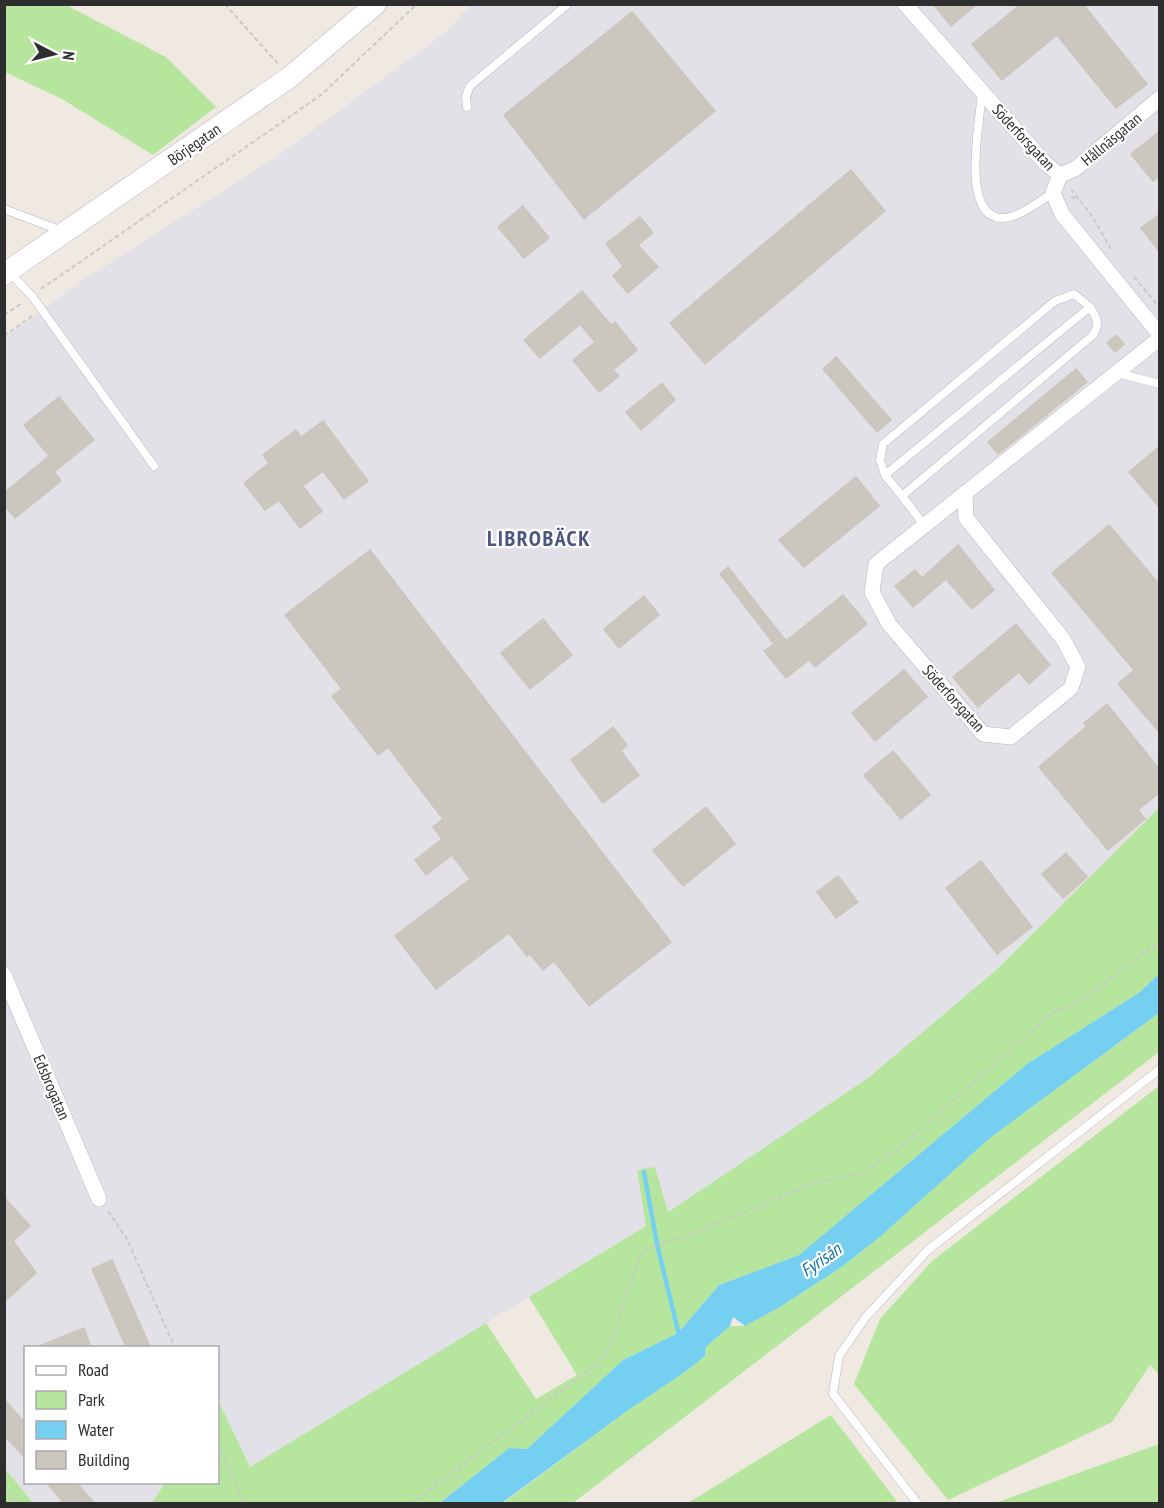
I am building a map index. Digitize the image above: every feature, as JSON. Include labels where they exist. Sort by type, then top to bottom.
[{"type":"main road","name":"Börjegatan","points":[[6,272],[290,77],[376,4]]},
{"type":"street","name":"Söderforsgatan","points":[[905,4],[1045,163],[1060,175],[1053,193],[1062,214],[1160,337],[876,564],[873,592],[889,624],[983,734],[1011,737],[1071,688],[1078,667],[1063,639],[966,518],[965,493]]},
{"type":"street","name":"Hållnäsgatan","points":[[1060,175],[1075,170],[1160,98]]},
{"type":"street","name":"Edsbrogatan","points":[[4,975],[99,1199]]},
{"type":"lane","points":[[466,107],[466,96],[470,86],[568,4]]},
{"type":"lane","points":[[982,91],[975,168],[978,201],[984,212],[993,217],[1006,218],[1053,193]]},
{"type":"lane","points":[[4,209],[65,232]]},
{"type":"lane","points":[[6,272],[32,296],[154,466]]},
{"type":"lane","points":[[902,496],[1093,335],[1098,327],[1096,317],[1090,307],[1074,294],[1054,301],[883,444],[880,460],[885,475],[924,525]]},
{"type":"lane","points":[[885,475],[1090,307]]},
{"type":"lane","points":[[1115,372],[1160,384]]},
{"type":"lane","points":[[918,1503],[833,1394],[839,1356],[865,1318],[928,1250],[1160,1069]]},
{"type":"path","points":[[225,4],[290,77]]},
{"type":"path","points":[[4,315],[321,95],[417,4]]},
{"type":"path","points":[[1060,175],[1092,216],[1113,252]]},
{"type":"path","points":[[1133,276],[1160,308]]},
{"type":"path","points":[[4,336],[41,309]]},
{"type":"path","points":[[410,1503],[601,1361],[614,1339],[626,1293],[640,1255],[648,1248],[687,1236],[811,1184],[867,1171],[909,1140],[1049,1015],[1084,999],[1160,941]]},
{"type":"path","points":[[99,1199],[127,1239],[176,1346]]},
{"type":"path","points":[[219,1444],[244,1503]]},
{"type":"path","points":[[4,1486],[20,1503]]},
{"type":"shaded area","name":"LIBROBÄCK","points":[[470,5],[1159,5],[1159,808],[994,972],[868,1078],[657,1219],[250,1467],[219,1402],[219,1346],[24,1346],[24,1484],[164,1484],[151,1503],[33,1503],[4,1469],[4,338],[83,280],[275,158],[446,32]]},
{"type":"green space","points":[[5,4],[66,5],[166,57],[216,107],[153,155],[62,99],[5,72]]},
{"type":"green space","points":[[1159,808],[1159,974],[1140,992],[1027,1064],[799,1255],[719,1285],[678,1333],[623,1360],[527,1449],[509,1448],[440,1503],[151,1504],[164,1484],[219,1484],[219,1402],[250,1467],[486,1323],[536,1399],[577,1375],[529,1297],[646,1226],[637,1170],[655,1167],[668,1212],[868,1078],[994,972]]},
{"type":"green space","points":[[1159,1013],[1159,1052],[573,1503],[502,1504],[627,1411],[685,1372],[705,1356],[706,1347],[730,1326],[745,1326],[780,1307],[843,1266],[881,1236],[990,1138]]},
{"type":"green space","points":[[1159,1086],[1159,1374],[1150,1365],[1112,1422],[948,1500],[854,1384],[880,1319],[932,1261]]},
{"type":"green space","points":[[831,1415],[898,1503],[688,1503]]},
{"type":"green space","points":[[1159,1444],[1159,1503],[995,1503]]},
{"type":"green space","points":[[5,1469],[33,1503],[5,1503]]},
{"type":"water","name":"Fyrisån","points":[[1159,974],[1159,1013],[990,1138],[881,1236],[843,1266],[780,1307],[745,1326],[733,1317],[730,1326],[706,1347],[705,1356],[502,1503],[440,1503],[509,1448],[527,1449],[623,1360],[678,1333],[719,1285],[799,1255],[1027,1064],[1140,992]]},
{"type":"building","points":[[933,4],[977,4],[951,26]]},
{"type":"building","points":[[1021,4],[1083,4],[1147,84],[1116,108],[1057,35],[1002,80],[972,44]]},
{"type":"building","points":[[632,12],[715,111],[584,219],[504,115]]},
{"type":"building","points":[[1160,131],[1160,176],[1153,181],[1131,154]]},
{"type":"building","points":[[851,170],[885,211],[705,364],[670,323]]},
{"type":"building","points":[[523,206],[549,238],[524,258],[498,227]]},
{"type":"building","points":[[1160,214],[1160,252],[1141,228]]},
{"type":"building","points":[[640,217],[653,233],[638,245],[658,267],[628,293],[613,276],[623,266],[606,244]]},
{"type":"building","points":[[582,291],[611,325],[615,322],[637,350],[613,370],[619,376],[599,392],[573,360],[595,342],[580,324],[540,358],[524,340]]},
{"type":"building","points":[[1116,335],[1124,344],[1115,352],[1107,343]]},
{"type":"building","points":[[836,357],[891,420],[877,432],[823,369]]},
{"type":"building","points":[[1076,369],[1087,382],[998,454],[988,442]]},
{"type":"building","points":[[662,383],[675,400],[641,430],[626,412]]},
{"type":"building","points":[[59,397],[94,440],[54,472],[61,481],[15,518],[4,505],[4,493],[49,456],[24,425]]},
{"type":"building","points":[[323,421],[368,481],[344,499],[323,471],[303,486],[322,511],[300,528],[279,500],[265,510],[244,483],[269,463],[263,455],[296,430],[301,437]]},
{"type":"building","points":[[1160,446],[1160,508],[1129,472]]},
{"type":"building","points":[[856,477],[879,506],[804,567],[779,540]]},
{"type":"building","points":[[1109,525],[1160,585],[1160,733],[1118,684],[1134,670],[1052,573]]},
{"type":"building","points":[[958,545],[994,590],[972,609],[946,579],[913,607],[895,586],[915,570],[922,578]]},
{"type":"building","points":[[370,550],[671,942],[589,1006],[554,961],[543,970],[530,954],[527,956],[509,933],[436,989],[395,936],[470,879],[452,855],[426,875],[415,860],[442,839],[433,827],[443,819],[388,747],[378,755],[332,696],[342,689],[285,615]]},
{"type":"building","points":[[728,567],[786,641],[843,595],[867,624],[815,667],[809,660],[786,678],[764,651],[774,644],[720,574]]},
{"type":"building","points":[[644,596],[659,615],[619,648],[604,629]]},
{"type":"building","points":[[543,619],[572,655],[530,689],[501,653]]},
{"type":"building","points":[[1016,624],[1050,665],[1029,684],[1019,672],[978,707],[953,677]]},
{"type":"building","points":[[904,670],[927,697],[875,741],[852,713]]},
{"type":"building","points":[[1107,704],[1160,770],[1160,792],[1138,810],[1145,819],[1108,850],[1039,767],[1087,726],[1084,723]]},
{"type":"building","points":[[613,727],[627,745],[621,751],[639,775],[603,803],[571,760]]},
{"type":"building","points":[[893,751],[930,795],[901,819],[864,775]]},
{"type":"building","points":[[706,807],[735,844],[683,886],[653,850]]},
{"type":"building","points":[[1066,853],[1087,877],[1063,898],[1042,874]]},
{"type":"building","points":[[981,861],[1032,927],[997,954],[946,888]]},
{"type":"building","points":[[838,876],[858,902],[836,918],[817,892]]},
{"type":"building","points":[[4,1197],[30,1226],[13,1241],[36,1273],[4,1302]]},
{"type":"building","points":[[112,1260],[150,1346],[126,1346],[92,1269]]},
{"type":"building","points":[[84,1328],[91,1346],[39,1346]]},
{"type":"building","points":[[4,1399],[24,1422],[24,1457],[4,1435]]},
{"type":"building","points":[[48,1484],[78,1484],[94,1503],[64,1503]]},
{"type":"waterway","points":[[644,1172],[657,1244],[680,1339]]},
{"type":"district","name":"LIBROBÄCK","points":[[539,538]]}]
